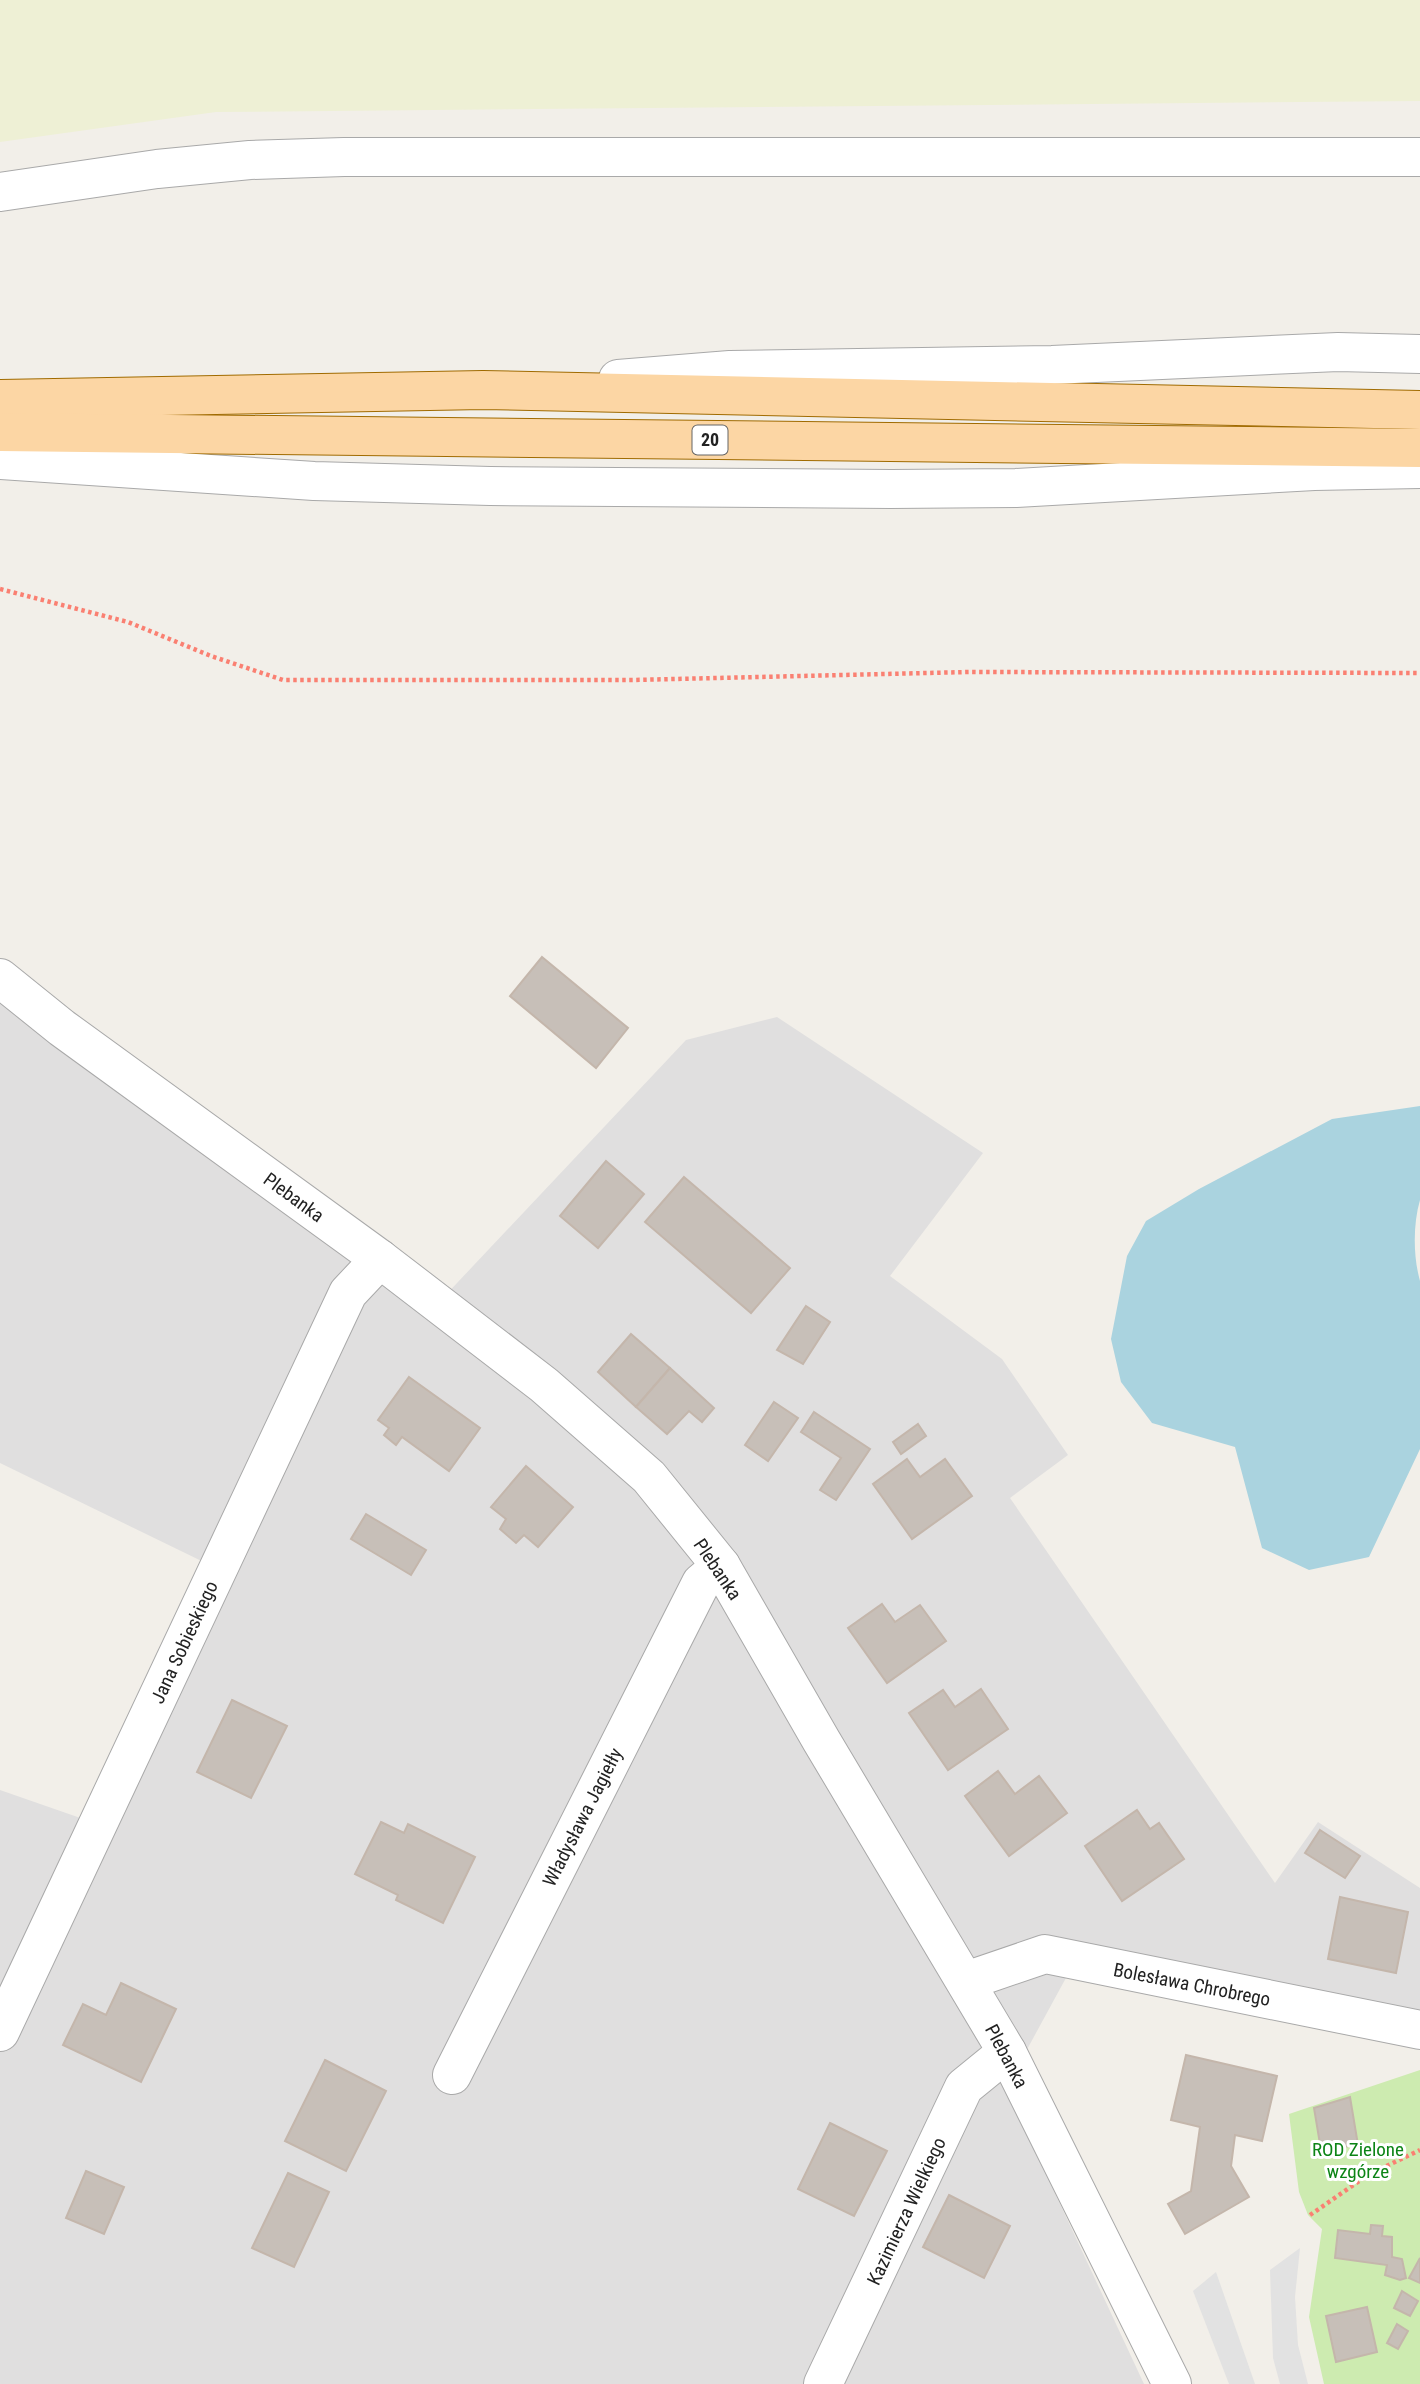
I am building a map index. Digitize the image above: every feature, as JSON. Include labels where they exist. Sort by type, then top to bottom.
[{"type":"main road","points":[[0,398],[483,390],[1420,410]]},
{"type":"main road","name":"20","points":[[0,432],[1420,448]]},
{"type":"street","points":[[0,192],[157,169],[250,160],[344,157],[1420,157]]},
{"type":"street","points":[[483,390],[730,370],[1052,365],[1338,352],[1420,354]]},
{"type":"street","points":[[0,460],[314,481],[490,486],[891,489],[1016,488],[1314,471],[1420,469]]},
{"type":"street","name":"Plebanka","points":[[0,978],[73,1036],[380,1259],[544,1385],[649,1477],[721,1566],[1007,2052],[1172,2384]]},
{"type":"street","name":"Jana Sobieskiego","points":[[0,2032],[348,1293],[380,1259]]},
{"type":"street","name":"Władysława Jagiełły","points":[[452,2075],[701,1583],[721,1566]]},
{"type":"street","name":"Bolesława Chrobrego","points":[[966,1981],[1045,1954],[1420,2030]]},
{"type":"street","name":"Kazimierza Wielkiego","points":[[823,2384],[964,2087],[1007,2052]]},
{"type":"path","points":[[0,589],[128,622],[211,656],[283,680],[631,680],[971,672],[1420,673]]},
{"type":"path","points":[[1310,2215],[1368,2175],[1420,2150]]},
{"type":"shaded area","points":[[0,971],[441,1300],[686,1040],[777,1017],[983,1153],[890,1276],[1002,1359],[1068,1455],[1010,1498],[1275,1883],[1318,1822],[1420,1888],[1420,2015],[1085,1943],[1006,2088],[1144,2384],[0,2384],[0,1790],[89,1821],[218,1569],[0,1463]]},
{"type":"shaded area","points":[[1300,2248],[1295,2297],[1298,2345],[1308,2384],[1280,2384],[1273,2358],[1270,2270]]},
{"type":"shaded area","points":[[1216,2272],[1255,2384],[1229,2384],[1193,2291]]},
{"type":"green space","points":[[0,0],[1420,0],[1420,101],[216,112],[0,142]]},
{"type":"green space","name":"ROD Zielone wzgórze","points":[[1420,2070],[1420,2384],[1324,2384],[1309,2317],[1322,2229],[1308,2215],[1299,2192],[1289,2114]]},
{"type":"water","points":[[1420,1106],[1420,1200],[1415,1240],[1420,1281],[1420,1449],[1369,1557],[1309,1570],[1262,1548],[1235,1447],[1152,1423],[1121,1382],[1111,1339],[1127,1256],[1146,1221],[1199,1189],[1332,1119]]},
{"type":"building","points":[[542,957],[628,1028],[596,1068],[510,996]]},
{"type":"building","points":[[606,1161],[644,1194],[598,1248],[560,1216]]},
{"type":"building","points":[[684,1177],[790,1268],[751,1313],[645,1222]]},
{"type":"building","points":[[806,1306],[830,1322],[803,1364],[777,1350]]},
{"type":"building","points":[[631,1334],[670,1368],[636,1407],[598,1372]]},
{"type":"building","points":[[670,1368],[714,1408],[702,1422],[689,1411],[667,1434],[636,1407]]},
{"type":"building","points":[[409,1377],[480,1428],[449,1471],[402,1437],[396,1445],[384,1435],[389,1428],[378,1420]]},
{"type":"building","points":[[774,1402],[798,1418],[768,1461],[745,1445]]},
{"type":"building","points":[[814,1412],[870,1449],[836,1500],[820,1490],[841,1458],[801,1432]]},
{"type":"building","points":[[918,1424],[926,1436],[901,1454],[893,1442]]},
{"type":"building","points":[[907,1459],[920,1477],[945,1459],[972,1496],[912,1539],[873,1484]]},
{"type":"building","points":[[526,1466],[573,1507],[538,1547],[524,1535],[516,1543],[500,1529],[506,1519],[491,1507]]},
{"type":"building","points":[[366,1514],[426,1550],[411,1575],[351,1539]]},
{"type":"building","points":[[882,1604],[895,1622],[920,1605],[946,1641],[887,1683],[848,1628]]},
{"type":"building","points":[[981,1689],[1008,1729],[948,1770],[909,1713],[943,1690],[955,1707]]},
{"type":"building","points":[[232,1700],[287,1726],[251,1798],[197,1772]]},
{"type":"building","points":[[998,1771],[1015,1794],[1039,1776],[1067,1813],[1009,1856],[965,1796]]},
{"type":"building","points":[[1137,1810],[1150,1829],[1159,1823],[1184,1859],[1122,1901],[1085,1846]]},
{"type":"building","points":[[381,1822],[404,1833],[408,1824],[475,1857],[443,1923],[396,1900],[398,1895],[355,1874]]},
{"type":"building","points":[[1320,1830],[1360,1856],[1345,1878],[1305,1853]]},
{"type":"building","points":[[1340,1897],[1408,1912],[1396,1973],[1328,1959]]},
{"type":"building","points":[[121,1983],[176,2009],[141,2082],[63,2045],[83,2004],[106,2015]]},
{"type":"building","points":[[1186,2055],[1277,2076],[1262,2141],[1235,2135],[1231,2166],[1249,2197],[1185,2234],[1168,2204],[1191,2191],[1200,2127],[1171,2120]]},
{"type":"building","points":[[325,2060],[386,2091],[346,2171],[285,2141]]},
{"type":"building","points":[[1350,2097],[1358,2145],[1321,2150],[1314,2108]]},
{"type":"building","points":[[830,2123],[887,2151],[854,2216],[798,2189]]},
{"type":"building","points":[[86,2171],[124,2187],[104,2234],[66,2218]]},
{"type":"building","points":[[288,2173],[329,2192],[294,2267],[252,2248]]},
{"type":"building","points":[[949,2195],[1010,2226],[984,2278],[923,2247]]},
{"type":"building","points":[[1371,2225],[1383,2226],[1382,2236],[1392,2237],[1392,2257],[1402,2259],[1406,2278],[1400,2280],[1385,2275],[1387,2265],[1335,2258],[1338,2230],[1370,2234]]},
{"type":"building","points":[[1420,2258],[1420,2283],[1409,2278]]},
{"type":"building","points":[[1402,2291],[1418,2301],[1410,2316],[1394,2308]]},
{"type":"building","points":[[1367,2307],[1377,2352],[1336,2362],[1326,2316]]},
{"type":"building","points":[[1397,2324],[1408,2331],[1398,2349],[1387,2343]]}]
